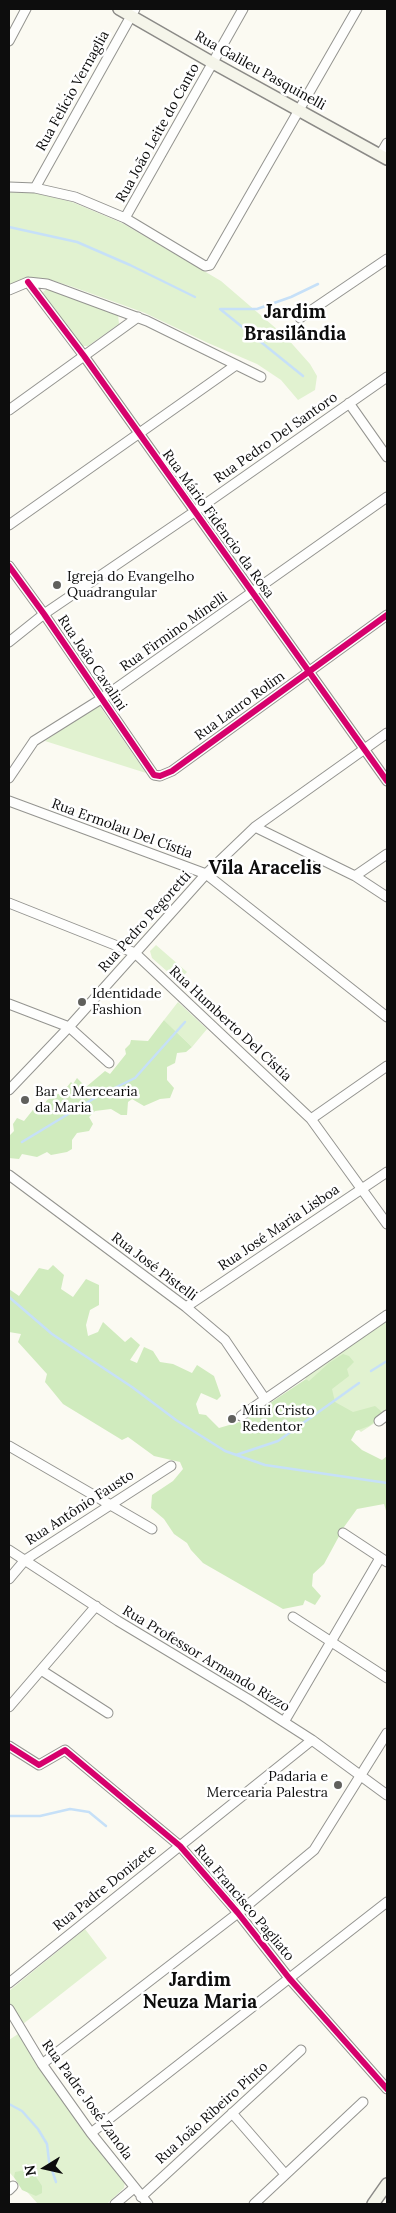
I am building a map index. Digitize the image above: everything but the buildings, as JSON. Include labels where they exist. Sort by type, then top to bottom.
[{"type":"street","points":[[9,41],[26,9]]},
{"type":"street","name":"Rua Galileu Pasquinelli","points":[[119,9],[133,12],[212,63],[384,157]]},
{"type":"street","name":"Rua João Leite do Canto","points":[[125,218],[243,9]]},
{"type":"street","points":[[9,187],[35,188],[75,198],[125,218],[205,266],[210,265],[357,9]]},
{"type":"street","name":"Rua Felício Vernaglia","points":[[35,188],[133,12]]},
{"type":"street","points":[[384,157],[387,143]]},
{"type":"street","points":[[300,318],[387,259]]},
{"type":"street","points":[[9,290],[28,282],[47,284],[138,317],[206,348],[261,377]]},
{"type":"street","name":"Rua Mário Fidêncio da Rosa","points":[[28,282],[84,356],[387,780]]},
{"type":"street","points":[[9,410],[138,317]]},
{"type":"street","points":[[9,525],[236,365]]},
{"type":"street","name":"Rua Pedro Del Santoro","points":[[9,642],[44,614],[387,377]]},
{"type":"street","points":[[349,403],[387,457]]},
{"type":"street","name":"Rua Firmino Minelli","points":[[9,778],[34,742],[101,699],[387,497]]},
{"type":"street","name":"Rua João Cavalini","points":[[9,566],[154,775]]},
{"type":"street","name":"Rua Lauro Rolim","points":[[154,775],[165,775],[172,771],[387,615]]},
{"type":"street","name":"Rua Pedro Pegoretti","points":[[9,1090],[69,1027],[206,874],[255,827],[387,733]]},
{"type":"street","name":"Rua Ermolau Del Cístia","points":[[9,801],[206,874],[387,1017]]},
{"type":"street","points":[[255,827],[355,876],[387,897]]},
{"type":"street","points":[[355,876],[387,854]]},
{"type":"street","name":"Rua Humberto Del Cístia","points":[[9,903],[136,953],[311,1119],[387,1224]]},
{"type":"street","points":[[9,1004],[69,1027],[109,1063]]},
{"type":"street","points":[[311,1119],[387,1066]]},
{"type":"street","name":"Rua José Maria Lisboa","points":[[186,1307],[387,1172]]},
{"type":"street","name":"Rua José Pistelli","points":[[9,1175],[186,1307],[225,1340],[265,1400]]},
{"type":"street","points":[[241,1416],[387,1315]]},
{"type":"street","points":[[383,1422],[387,1415]]},
{"type":"street","points":[[9,1446],[152,1529]]},
{"type":"street","name":"Rua Antônio Fausto","points":[[9,1579],[25,1560],[171,1466]]},
{"type":"street","points":[[284,1722],[331,1641],[384,1560],[343,1534]]},
{"type":"street","name":"Rua Professor Armando Rizzo","points":[[9,1550],[312,1740],[387,1795]]},
{"type":"street","points":[[9,1707],[96,1606]]},
{"type":"street","points":[[293,1616],[387,1678]]},
{"type":"street","points":[[40,1670],[108,1713]]},
{"type":"street","points":[[42,2064],[238,1913],[314,1850],[387,1733]]},
{"type":"street","name":"Rua Padre Donizete","points":[[9,1983],[312,1740]]},
{"type":"street","name":"Rua Francisco Pagliato","points":[[9,1746],[39,1765],[65,1750],[180,1846],[238,1913],[289,1978],[387,2089]]},
{"type":"street","points":[[91,2133],[387,1902]]},
{"type":"street","name":"Rua Padre José Zanola","points":[[9,2009],[42,2064],[91,2133],[148,2204]]},
{"type":"street","name":"Rua João Ribeiro Pinto","points":[[141,2197],[301,2050]]},
{"type":"street","points":[[254,2204],[363,2102]]},
{"type":"street","points":[[232,2113],[285,2174]]},
{"type":"street","points":[[374,2204],[387,2184]]},
{"type":"street","points":[[115,2204],[134,2188]]},
{"type":"green space","points":[[9,192],[35,193],[72,202],[122,223],[221,281],[286,337],[310,364],[317,376],[315,390],[298,400],[281,380],[257,364],[145,313],[73,287],[48,279],[27,279],[9,286]]},
{"type":"green space","points":[[48,288],[118,315],[119,324],[88,346],[81,346],[44,296],[43,292]]},
{"type":"green space","points":[[99,705],[146,773],[45,741]]},
{"type":"green space","points":[[156,945],[187,972],[178,981],[152,958],[150,951]]},
{"type":"green space","points":[[178,1002],[207,1029],[192,1047],[164,1020]]},
{"type":"green space","points":[[164,1020],[192,1047],[186,1052],[177,1053],[175,1063],[167,1067],[167,1080],[174,1088],[170,1098],[160,1099],[144,1106],[132,1099],[128,1102],[127,1115],[121,1115],[111,1109],[95,1111],[89,1117],[93,1124],[89,1131],[77,1133],[72,1140],[72,1149],[67,1152],[51,1155],[47,1152],[37,1157],[22,1154],[19,1159],[9,1158],[9,1136],[14,1131],[13,1124],[17,1118],[24,1121],[36,1106],[41,1110],[47,1100],[58,1094],[67,1094],[70,1090],[67,1087],[71,1082],[73,1084],[77,1078],[86,1087],[105,1071],[110,1074],[126,1054],[125,1049],[131,1040],[148,1041]]},
{"type":"green space","points":[[53,1265],[64,1275],[61,1289],[73,1297],[86,1279],[99,1285],[99,1305],[90,1310],[86,1325],[88,1336],[98,1332],[103,1322],[125,1342],[131,1337],[140,1345],[130,1360],[137,1363],[144,1347],[153,1351],[160,1362],[173,1364],[192,1373],[197,1365],[214,1376],[221,1396],[217,1400],[201,1393],[196,1404],[199,1414],[206,1415],[219,1428],[243,1421],[306,1379],[309,1381],[329,1363],[343,1354],[349,1356],[354,1362],[347,1369],[349,1376],[332,1389],[335,1402],[353,1412],[375,1406],[382,1412],[380,1418],[369,1426],[356,1431],[351,1440],[362,1450],[382,1460],[387,1456],[387,1514],[384,1504],[357,1509],[344,1527],[324,1564],[313,1574],[312,1586],[321,1596],[315,1605],[305,1600],[303,1605],[283,1609],[203,1563],[187,1543],[174,1534],[164,1519],[151,1508],[152,1495],[173,1481],[183,1469],[180,1462],[154,1456],[128,1437],[122,1440],[63,1404],[45,1382],[47,1374],[18,1342],[21,1334],[9,1332],[9,1289],[19,1296],[39,1268],[48,1270]]},
{"type":"green space","points":[[387,1318],[387,1415],[361,1432],[303,1376]]},
{"type":"green space","points":[[85,1929],[107,1958],[23,2024],[9,2002],[9,1991]]},
{"type":"green space","points":[[18,2034],[86,2134],[125,2182],[124,2188],[107,2204],[38,2204],[9,2172],[9,2040]]},
{"type":"green space","points":[[31,2169],[42,2186],[42,2193],[36,2196],[22,2190],[14,2177],[15,2172]]},
{"type":"waterway","points":[[9,227],[77,242],[130,265],[195,297]]},
{"type":"waterway","points":[[221,309],[257,309],[291,297],[318,284]]},
{"type":"waterway","points":[[220,309],[303,376]]},
{"type":"waterway","points":[[22,1142],[98,1096],[135,1078],[185,1022]]},
{"type":"waterway","points":[[9,1297],[52,1334],[132,1387],[176,1420],[225,1451],[265,1465],[387,1483]]},
{"type":"waterway","points":[[371,1371],[387,1361]]},
{"type":"waterway","points":[[236,1455],[278,1441],[359,1383]]},
{"type":"waterway","points":[[9,1816],[40,1816],[70,1809],[89,1812],[106,1826]]},
{"type":"waterway","points":[[9,2104],[22,2111],[38,2129],[47,2144],[49,2161],[56,2182]]},
{"type":"cycle path","points":[[28,282],[84,356],[387,781]]},
{"type":"cycle path","points":[[9,566],[154,775],[160,776],[172,771],[387,615]]},
{"type":"cycle path","points":[[9,1746],[39,1765],[65,1750],[180,1846],[238,1913],[289,1978],[387,2089]]},
{"type":"place","name":"Igreja do Evangelho Quadrangular","points":[[57,585]]},
{"type":"place","name":"Identidade Fashion","points":[[82,1002]]},
{"type":"place","name":"Bar e Mercearia da Maria","points":[[25,1100]]},
{"type":"place","name":"Mini Cristo Redentor","points":[[232,1419]]},
{"type":"place","name":"Padaria e Mercearia Palestra","points":[[338,1785]]},
{"type":"district","name":"Jardim Brasilândia","points":[[295,324]]},
{"type":"district","name":"Vila Aracelis","points":[[265,869]]},
{"type":"district","name":"Jardim Neuza Maria","points":[[200,1992]]}]
